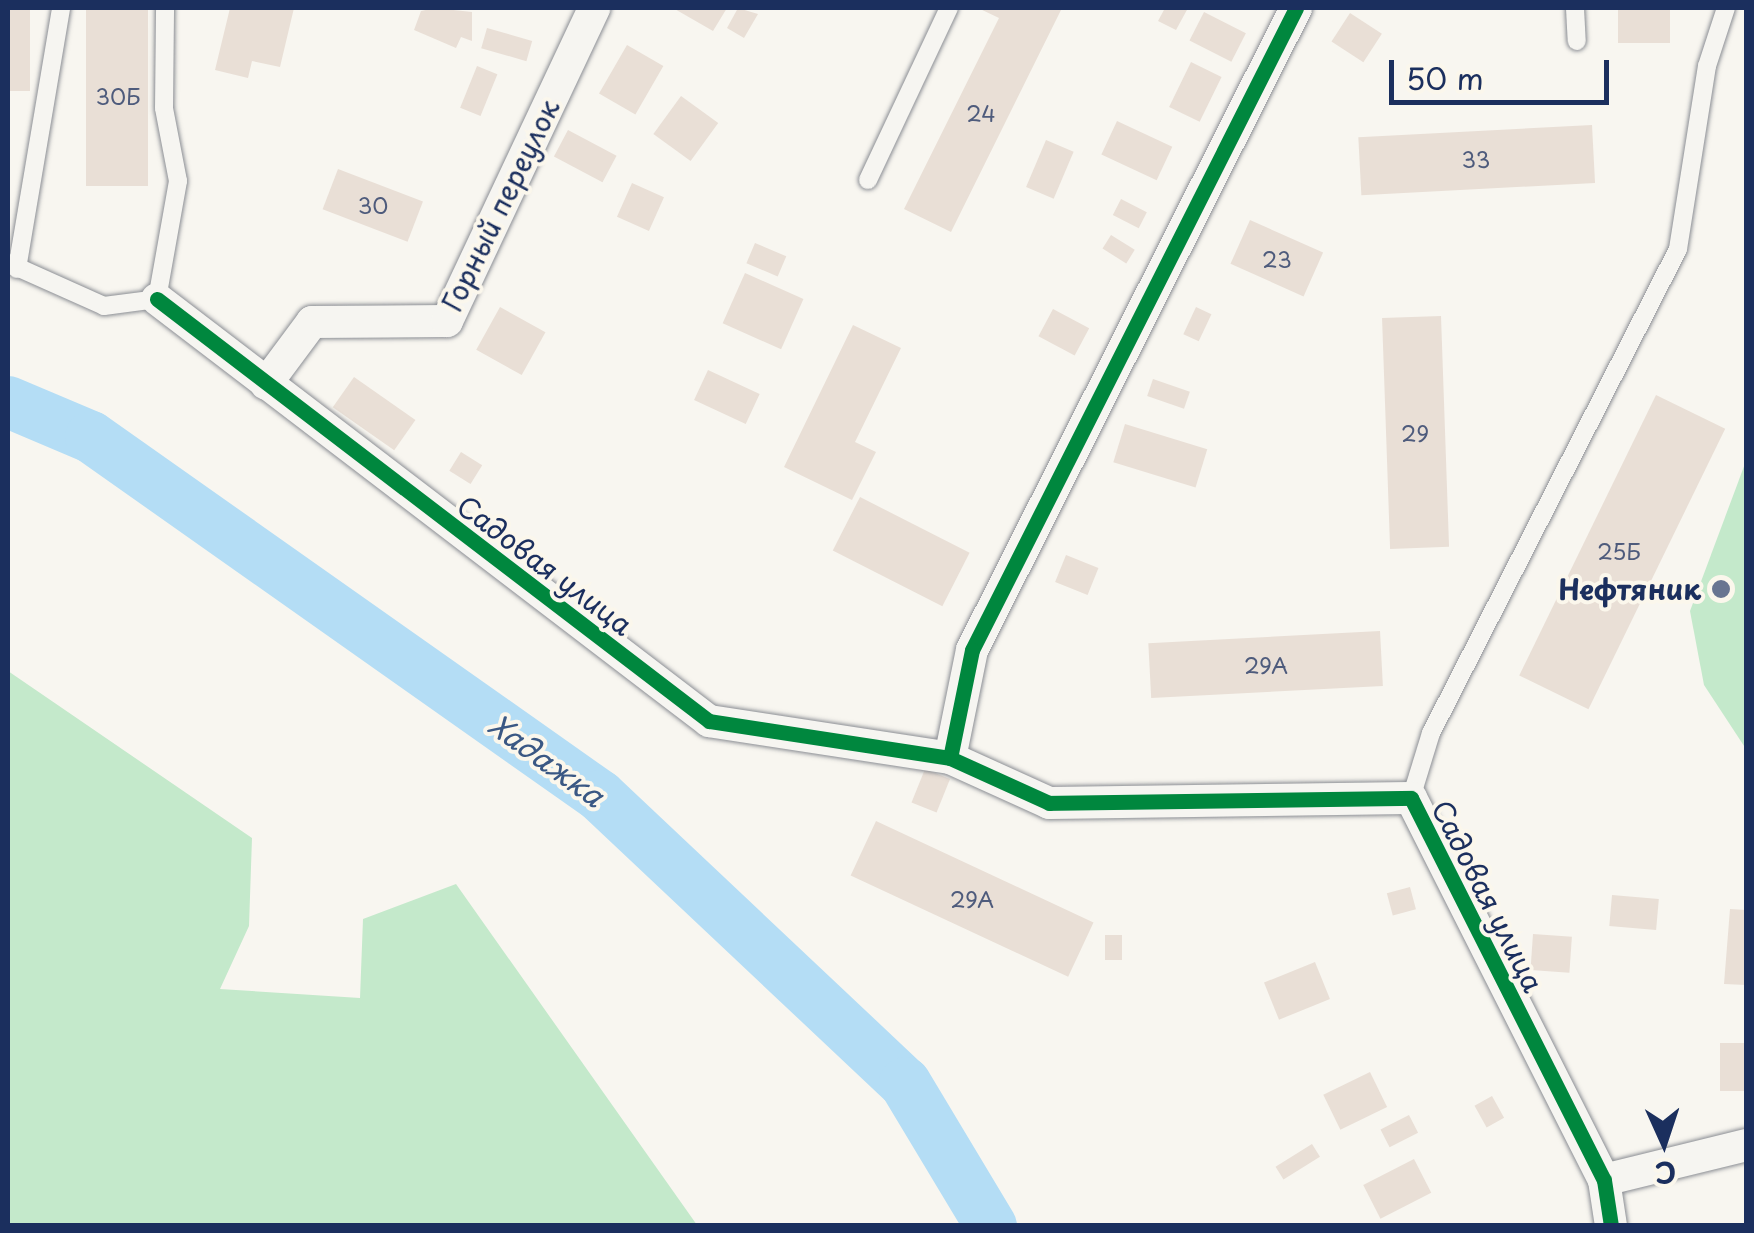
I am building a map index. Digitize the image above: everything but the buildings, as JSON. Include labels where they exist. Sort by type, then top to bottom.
[{"type":"street","name":"Горный переулок","points":[[266,384],[312,322],[448,321],[594,8]]},
{"type":"street","points":[[950,758],[972,650],[1296,8]]},
{"type":"street","name":"Садовая улица","points":[[157,299],[710,721],[950,758],[1049,803],[1411,798],[1604,1180],[1611,1226]]},
{"type":"street","points":[[1604,1180],[1746,1145]]},
{"type":"lane","points":[[61,8],[12,266],[104,306],[157,299],[178,181],[164,108],[165,8]]},
{"type":"lane","points":[[868,180],[949,8]]},
{"type":"lane","points":[[1575,8],[1577,41]]},
{"type":"lane","points":[[1411,798],[1431,732],[1678,249],[1707,66],[1726,8]]},
{"type":"green space","name":"Нефтяник","points":[[1746,461],[1746,749],[1704,685],[1690,611]]},
{"type":"green space","points":[[8,671],[252,838],[249,926],[220,989],[360,998],[363,919],[456,884],[697,1225],[8,1225]]},
{"type":"waterway","name":"Хадажка","points":[[8,402],[91,437],[600,796],[905,1083],[991,1226]]},
{"type":"cycle path","points":[[1296,8],[972,650],[950,758],[1049,803],[1411,798],[1604,1180],[1611,1226]]},
{"type":"cycle path","points":[[157,299],[709,721],[950,758]]},
{"type":"place","name":"Нефтяник","points":[[1721,589]]}]
